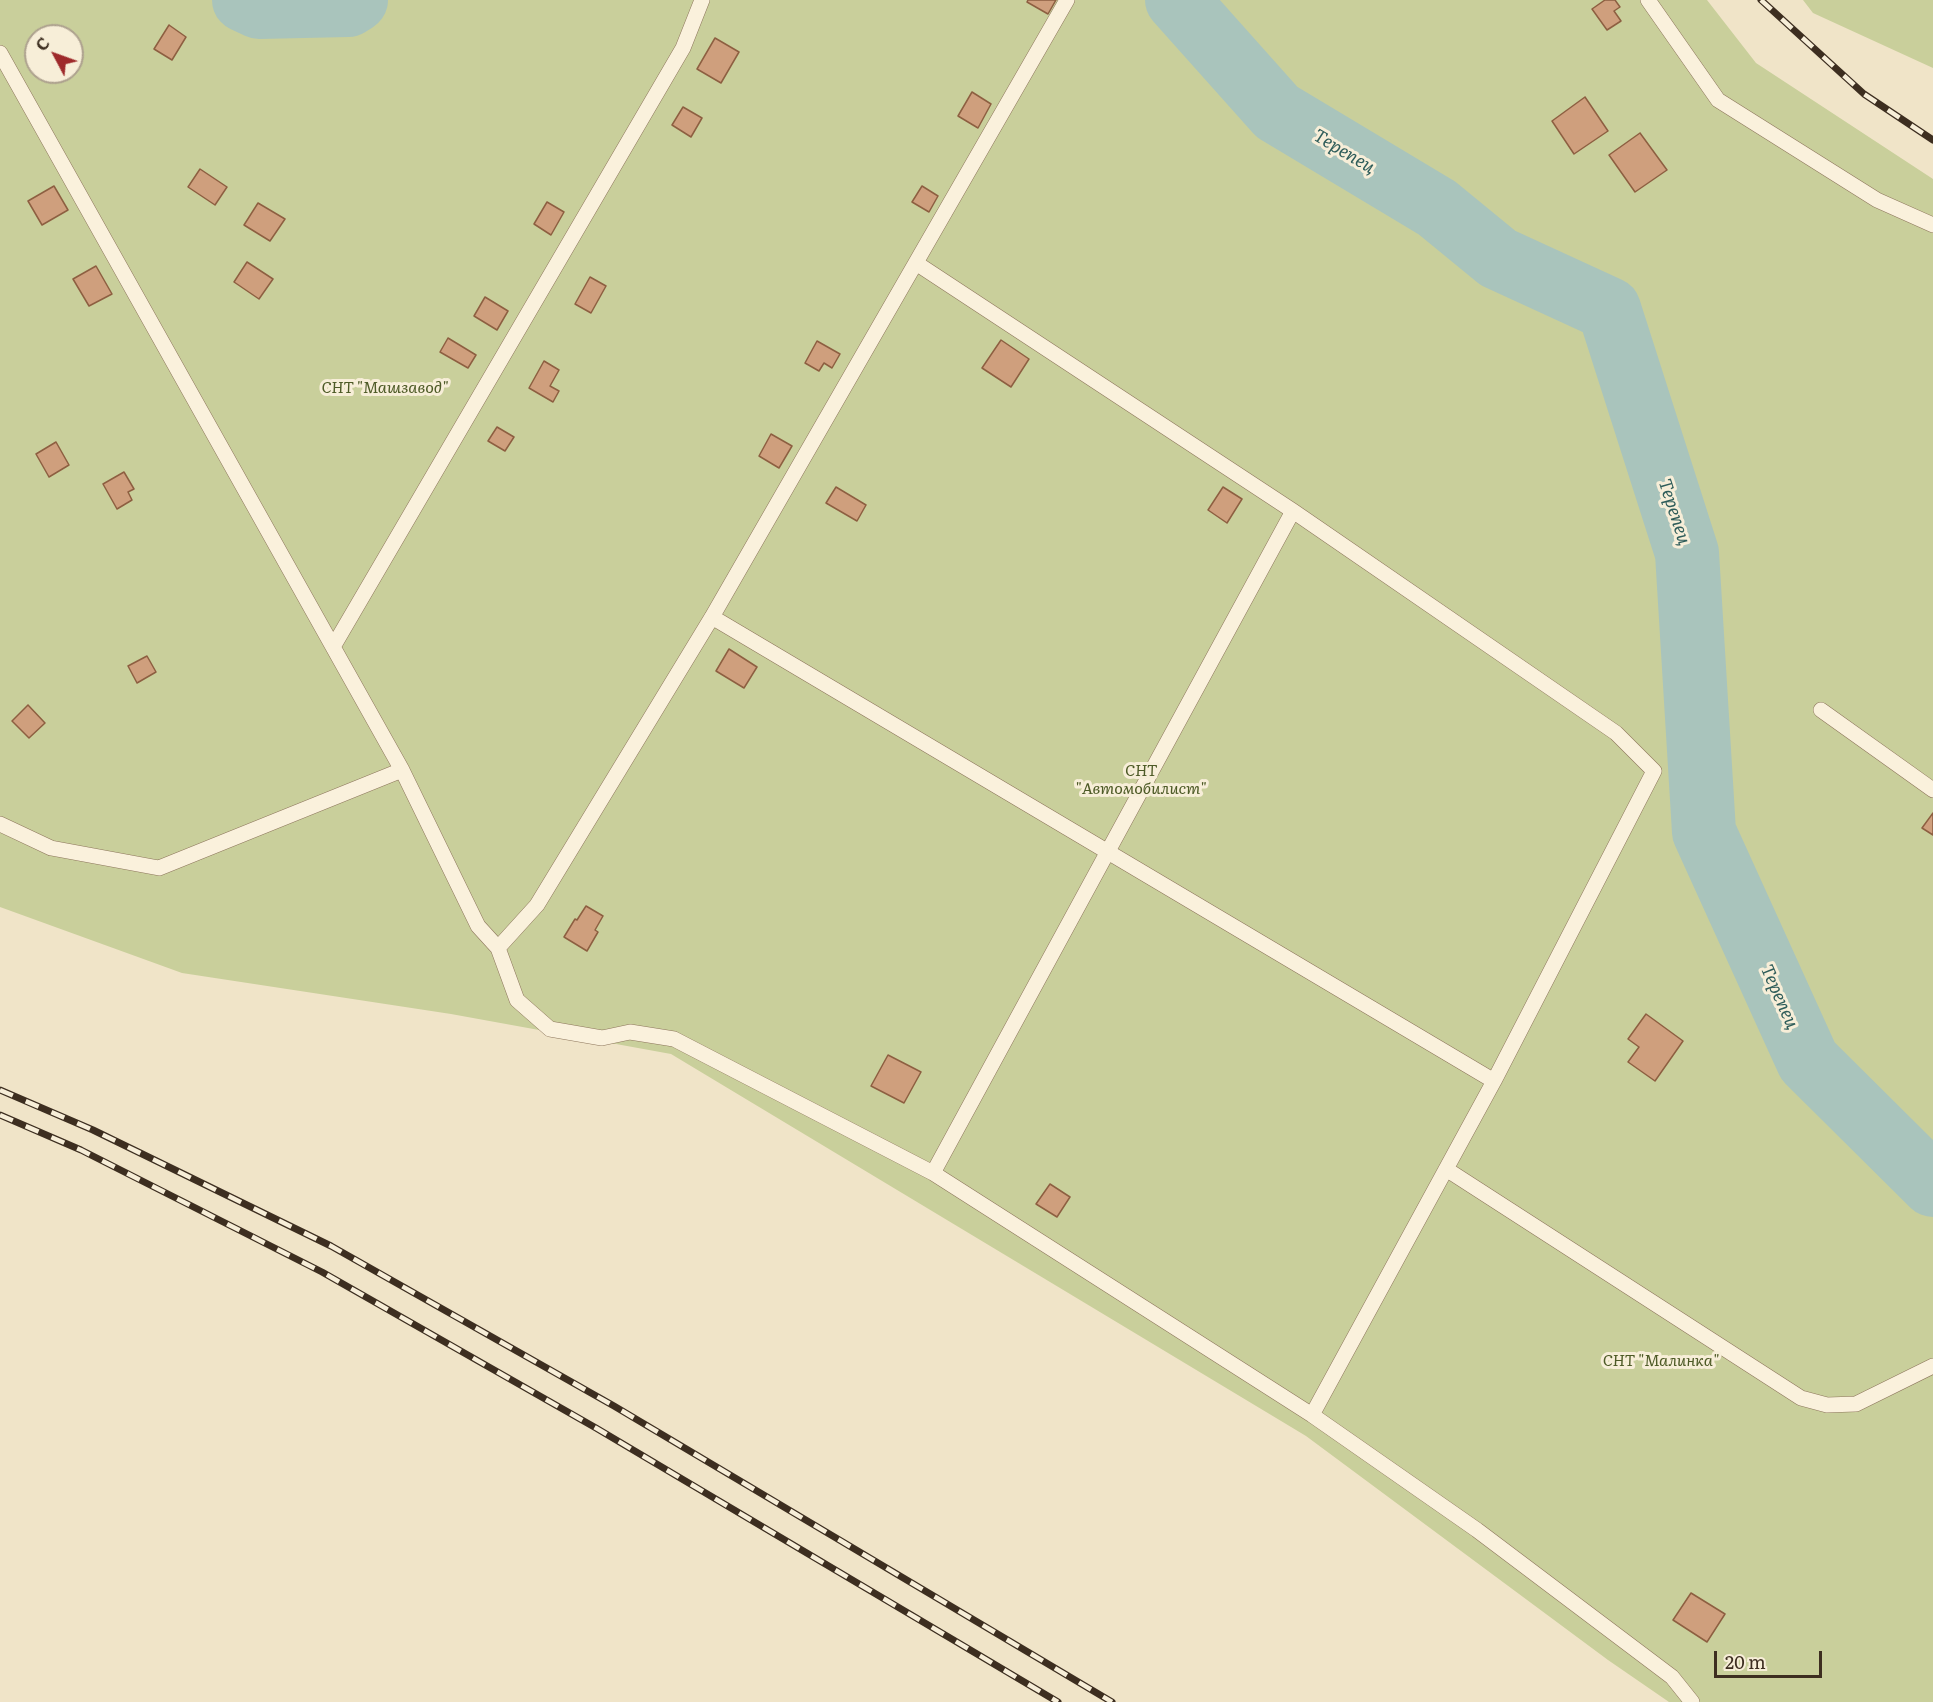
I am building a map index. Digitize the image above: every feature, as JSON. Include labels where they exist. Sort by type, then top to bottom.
[{"type":"lane","points":[[333,647],[683,48],[702,0]]},
{"type":"lane","points":[[498,948],[537,905],[712,617],[1067,0]]},
{"type":"lane","points":[[1648,0],[1718,100],[1877,200],[1933,225]]},
{"type":"lane","points":[[0,53],[402,770],[477,926],[498,948],[517,1000],[550,1029],[602,1038],[630,1032],[674,1039],[933,1173],[1312,1415],[1477,1530],[1672,1677],[1692,1702]]},
{"type":"lane","points":[[916,262],[1293,510],[1616,733],[1654,771],[1494,1081],[1312,1415]]},
{"type":"lane","points":[[933,1173],[1293,510]]},
{"type":"lane","points":[[712,617],[1494,1081]]},
{"type":"lane","points":[[1821,710],[1933,790]]},
{"type":"lane","points":[[0,824],[51,848],[159,868],[402,770]]},
{"type":"lane","points":[[1446,1169],[1801,1398],[1827,1405],[1856,1404],[1933,1366]]},
{"type":"green space","points":[[0,0],[1707,0],[1756,63],[1933,179],[1933,1702],[1669,1702],[1608,1660],[1306,1436],[671,1054],[451,1014],[182,973],[0,907]]},
{"type":"green space","points":[[1803,0],[1933,0],[1933,68],[1813,13]]},
{"type":"building","points":[[1028,0],[1056,0],[1048,14],[1027,2]]},
{"type":"building","points":[[1605,0],[1615,0],[1620,7],[1614,11],[1621,21],[1607,30],[1592,9]]},
{"type":"building","points":[[169,25],[186,37],[172,60],[154,49]]},
{"type":"building","points":[[715,38],[739,52],[721,83],[697,69]]},
{"type":"building","points":[[972,92],[991,104],[978,128],[958,116]]},
{"type":"building","points":[[1585,97],[1608,131],[1574,154],[1552,121]]},
{"type":"building","points":[[683,107],[702,118],[691,137],[672,125]]},
{"type":"building","points":[[1640,133],[1667,170],[1635,192],[1609,155]]},
{"type":"building","points":[[200,169],[227,187],[215,205],[188,187]]},
{"type":"building","points":[[54,186],[68,210],[42,225],[28,201]]},
{"type":"building","points":[[922,186],[938,196],[929,212],[912,202]]},
{"type":"building","points":[[547,202],[564,212],[551,235],[534,224]]},
{"type":"building","points":[[258,203],[285,219],[270,241],[244,225]]},
{"type":"building","points":[[247,262],[273,279],[259,299],[234,282]]},
{"type":"building","points":[[96,266],[112,294],[89,306],[73,279]]},
{"type":"building","points":[[590,277],[606,286],[591,313],[575,304]]},
{"type":"building","points":[[485,297],[508,311],[497,330],[474,316]]},
{"type":"building","points":[[448,338],[476,355],[468,368],[440,352]]},
{"type":"building","points":[[1001,340],[1029,359],[1011,387],[982,368]]},
{"type":"building","points":[[817,341],[840,354],[832,368],[824,363],[819,371],[805,363]]},
{"type":"building","points":[[544,361],[559,370],[550,386],[559,391],[553,402],[529,388]]},
{"type":"building","points":[[497,427],[514,437],[505,451],[488,441]]},
{"type":"building","points":[[771,434],[792,446],[779,468],[759,456]]},
{"type":"building","points":[[56,442],[69,465],[49,477],[36,454]]},
{"type":"building","points":[[124,472],[134,489],[128,492],[132,500],[117,509],[103,484]]},
{"type":"building","points":[[836,487],[866,505],[857,521],[826,503]]},
{"type":"building","points":[[1223,487],[1242,499],[1227,523],[1208,510]]},
{"type":"building","points":[[729,649],[757,667],[744,688],[716,671]]},
{"type":"building","points":[[147,656],[156,672],[137,683],[128,666]]},
{"type":"building","points":[[28,705],[45,723],[29,738],[12,721]]},
{"type":"building","points":[[1933,813],[1933,835],[1922,828]]},
{"type":"building","points":[[586,906],[603,916],[595,930],[598,932],[587,951],[564,937]]},
{"type":"building","points":[[1646,1014],[1683,1041],[1655,1081],[1628,1062],[1639,1047],[1628,1039]]},
{"type":"building","points":[[888,1055],[921,1072],[904,1103],[871,1086]]},
{"type":"building","points":[[1050,1184],[1070,1197],[1057,1217],[1036,1204]]},
{"type":"building","points":[[1691,1593],[1725,1614],[1707,1642],[1673,1620]]},
{"type":"waterway","name":"Терепец","points":[[244,0],[259,7],[348,5],[356,0]]},
{"type":"waterway","name":"Терепец","points":[[1177,0],[1277,112],[1437,208],[1498,258],[1609,309],[1687,553],[1704,832],[1808,1061],[1933,1185]]},
{"type":"railway","points":[[1761,0],[1864,94],[1933,140]]},
{"type":"railway","points":[[0,1090],[93,1130],[331,1246],[614,1406],[1112,1702]]},
{"type":"railway","points":[[0,1115],[81,1150],[322,1272],[596,1428],[1058,1702]]},
{"type":"park label","name":"СНТ \"Машзавод\"","points":[[385,388]]},
{"type":"park label","name":"СНТ \"Автомобилист\"","points":[[1141,780]]},
{"type":"park label","name":"СНТ \"Малинка\"","points":[[1661,1361]]}]
